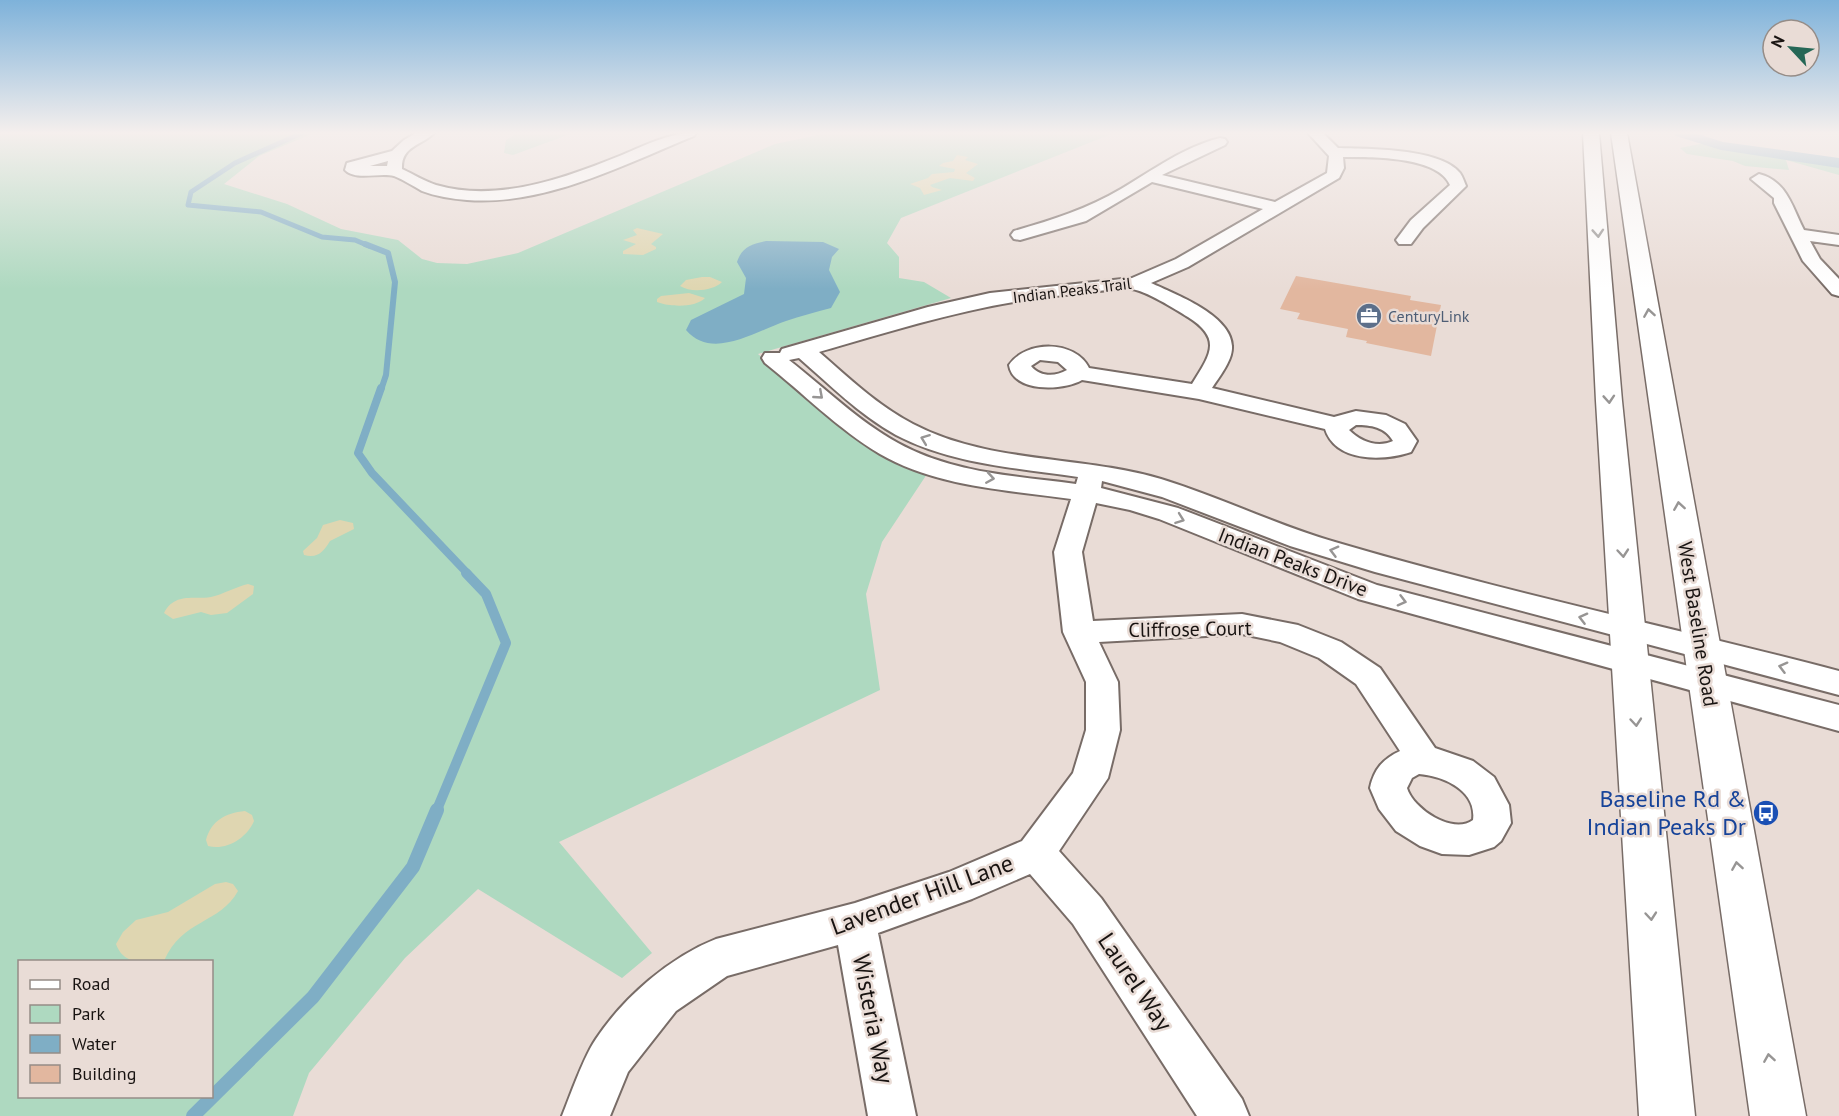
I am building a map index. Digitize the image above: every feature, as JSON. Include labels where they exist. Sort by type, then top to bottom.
[{"type":"main road","points":[[1594,185],[1609,401],[1667,1116]]},
{"type":"main road","name":"West Baseline Road","points":[[1627,185],[1778,1116]]},
{"type":"street","points":[[423,185],[467,196],[466,202],[474,208],[487,210],[513,203],[517,194],[554,185]]},
{"type":"street","points":[[1020,235],[1080,216],[1136,185]]},
{"type":"street","points":[[1184,185],[1278,208]]},
{"type":"street","name":"Indian Peaks Trail","points":[[773,358],[935,311],[990,299],[1064,289],[1135,283],[1182,263],[1318,185]]},
{"type":"street","points":[[1405,240],[1458,185]]},
{"type":"street","points":[[1770,185],[1782,197],[1782,203],[1812,261],[1839,290]]},
{"type":"street","points":[[1798,234],[1839,240]]},
{"type":"street","points":[[1135,283],[1190,310],[1209,322],[1220,336],[1221,350],[1199,392]]},
{"type":"street","name":"Indian Peaks Drive","points":[[803,350],[891,422],[922,438],[957,450],[1089,482],[1138,504],[1321,576],[1368,592],[1630,646],[1705,665],[1839,683]]},
{"type":"street","name":"Indian Peaks Drive","points":[[773,358],[870,439],[909,459],[957,473],[1089,482]]},
{"type":"street","points":[[1078,373],[1199,392],[1338,425]]},
{"type":"street","name":"Lavender Hill Lane","points":[[586,1116],[611,1056],[661,996],[716,959],[855,922],[958,887],[1036,853],[1090,778],[1103,730],[1102,682],[1079,632],[1068,552],[1089,482]]},
{"type":"street","name":"Cliffrose Court","points":[[1079,632],[1242,624],[1287,633],[1330,650],[1368,676],[1424,760]]},
{"type":"street","name":"Indian Peaks Drive","points":[[1630,646],[1705,665],[1839,718]]},
{"type":"street","name":"Laurel Way","points":[[1036,853],[1088,911],[1226,1116]]},
{"type":"street","name":"Wisteria Way","points":[[855,922],[892,1116]]},
{"type":"green space","points":[[0,185],[227,185],[287,204],[341,229],[398,240],[422,259],[437,263],[467,264],[518,253],[678,185],[983,185],[901,218],[887,243],[899,257],[899,278],[924,282],[951,298],[758,354],[875,451],[927,474],[882,542],[866,594],[880,690],[559,842],[652,953],[622,978],[478,889],[405,958],[309,1073],[293,1116],[0,1116]]},
{"type":"sand","points":[[913,185],[930,185],[942,190],[924,195],[920,188]]},
{"type":"sand","points":[[637,228],[663,234],[651,244],[656,249],[643,255],[623,254],[623,251],[636,244],[623,240],[637,235],[633,230]]},
{"type":"sand","points":[[710,277],[722,282],[702,290],[690,290],[680,286],[686,280]]},
{"type":"sand","points":[[689,293],[705,298],[695,304],[682,306],[657,302],[661,296]]},
{"type":"sand","points":[[340,520],[353,523],[354,529],[330,541],[317,555],[304,555],[303,551],[317,538],[323,525]]},
{"type":"sand","points":[[248,584],[254,586],[253,594],[227,613],[211,615],[201,612],[173,619],[164,613],[168,606],[179,600],[211,597]]},
{"type":"sand","points":[[245,811],[252,815],[254,821],[241,838],[222,847],[208,846],[206,840],[208,833],[215,823],[225,816]]},
{"type":"sand","points":[[226,882],[233,884],[238,891],[221,910],[181,937],[165,960],[132,960],[120,951],[116,944],[123,932],[136,920],[168,912],[215,884]]},
{"type":"water","points":[[766,241],[823,242],[839,249],[832,257],[829,270],[840,292],[831,308],[791,319],[734,341],[708,343],[697,339],[686,330],[691,320],[744,294],[746,278],[737,262],[739,257],[748,247]]},
{"type":"building","name":"CenturyLink","points":[[1296,276],[1411,296],[1410,300],[1441,305],[1431,356],[1346,337],[1348,329],[1297,319],[1300,313],[1280,309]]},
{"type":"waterway","points":[[201,185],[191,192],[188,205],[261,212],[322,237],[355,240],[369,246]]},
{"type":"waterway","points":[[365,244],[388,253],[395,282],[386,375],[381,390]]},
{"type":"waterway","points":[[381,388],[358,453],[372,473],[468,574]]},
{"type":"waterway","points":[[436,812],[506,643],[486,594],[466,573]]},
{"type":"waterway","points":[[213,1096],[313,997],[413,867],[437,810]]},
{"type":"waterway","points":[[193,1116],[211,1098]]},
{"type":"place","name":"CenturyLink","points":[[1369,316]]},
{"type":"place","name":"Baseline Rd & Indian Peaks Dr","points":[[1766,813]]}]
